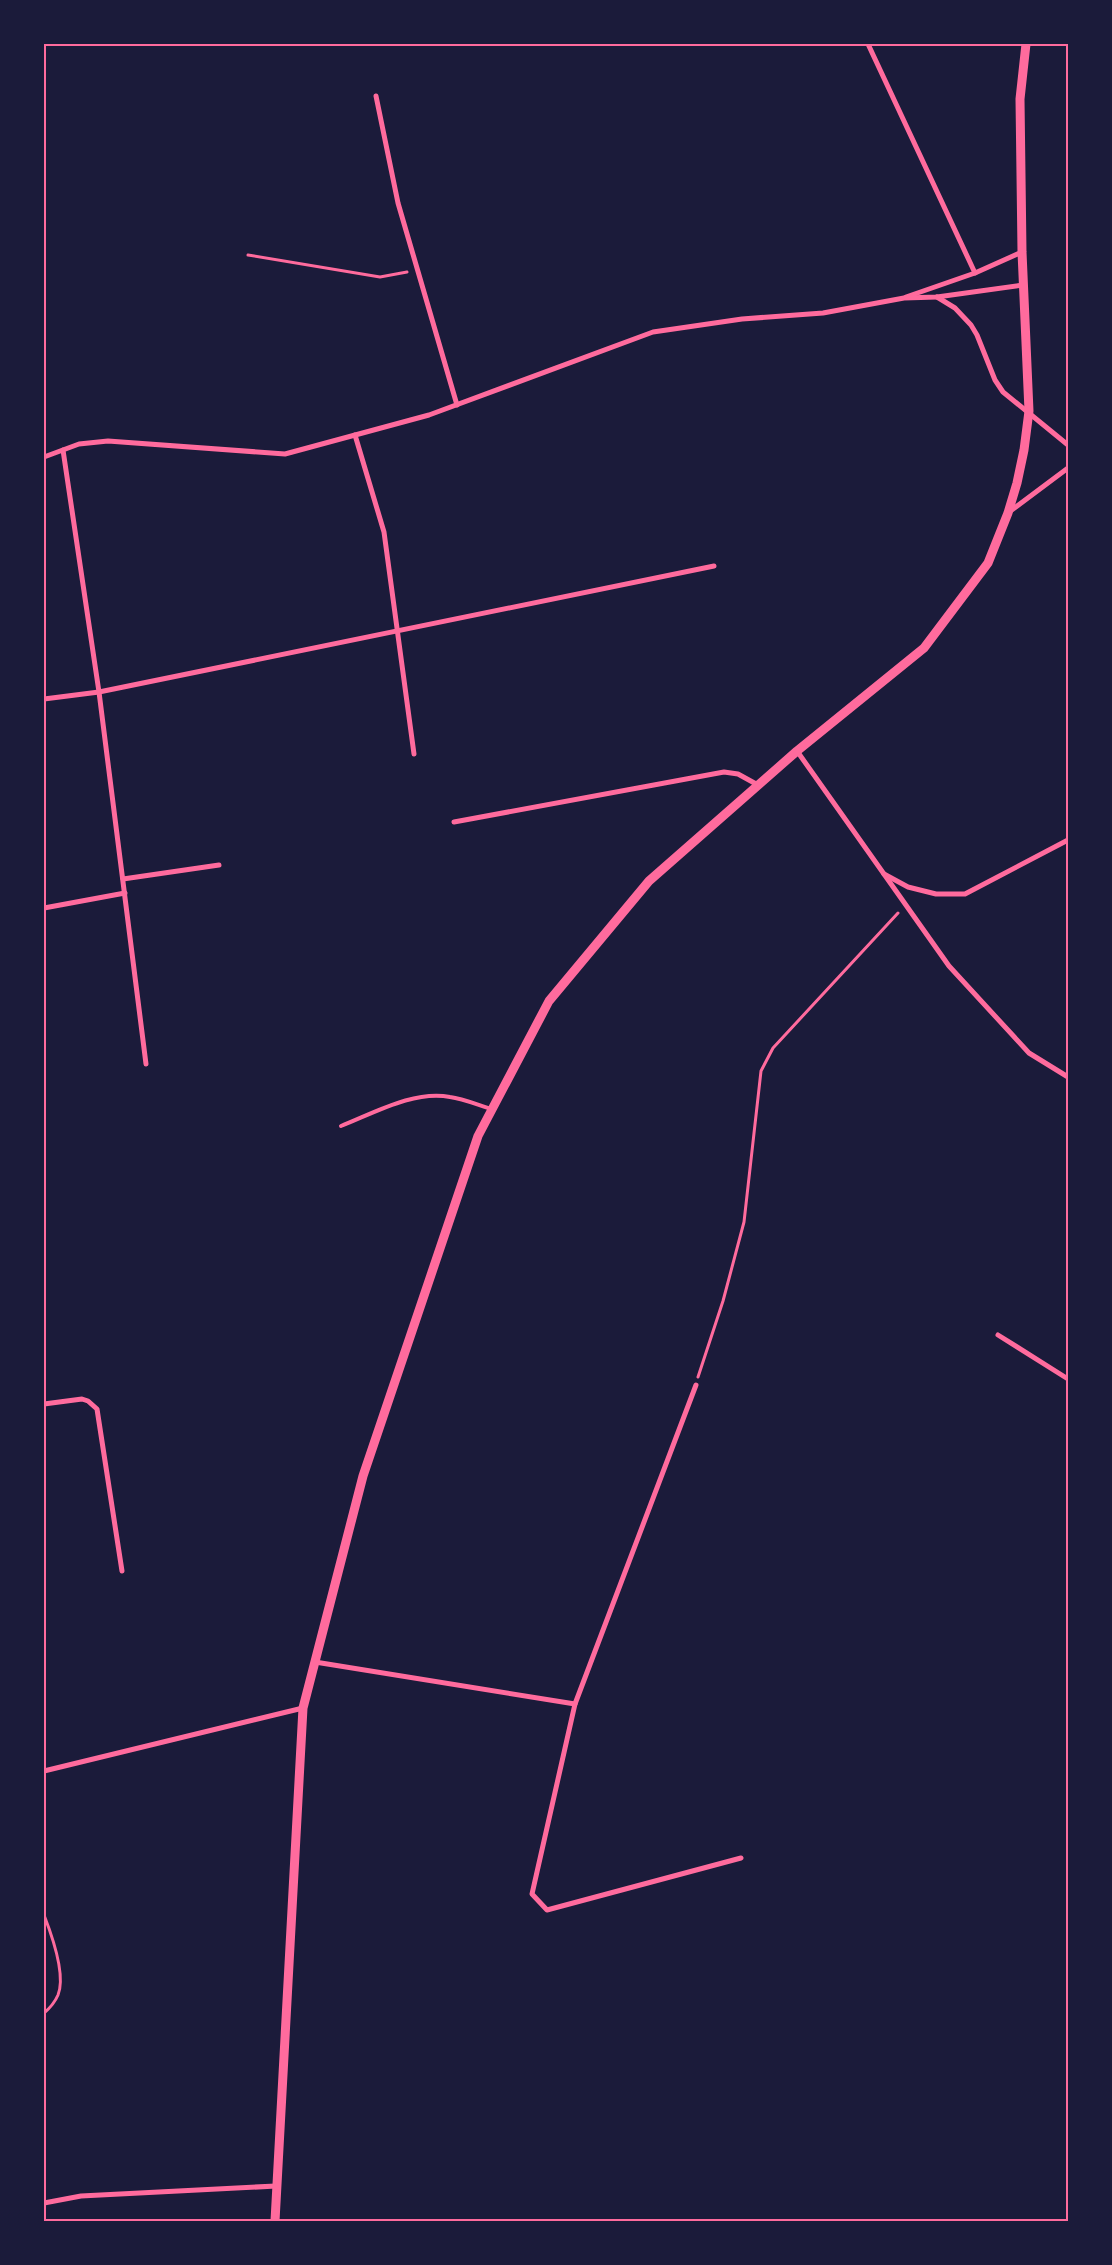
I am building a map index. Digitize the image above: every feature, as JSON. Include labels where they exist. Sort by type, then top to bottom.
[{"type":"street","points":[[868,44],[975,272]]},
{"type":"street","points":[[274,2221],[303,1708],[363,1476],[478,1136],[549,1001],[649,881],[797,751],[924,648],[988,564],[1008,513],[1024,450],[1029,411],[1022,252],[1020,99],[1026,44]]},
{"type":"street","points":[[376,96],[398,203],[457,405]]},
{"type":"street","points":[[904,298],[975,272],[1022,252]]},
{"type":"street","points":[[44,457],[79,444],[108,441],[286,454],[429,415],[653,332],[742,320],[823,313],[904,298],[937,297],[1023,285]]},
{"type":"street","points":[[937,297],[955,308],[971,325],[980,341],[995,380],[1014,402],[1029,411],[1068,445]]},
{"type":"street","points":[[355,435],[384,532],[414,754]]},
{"type":"street","points":[[63,450],[99,692],[146,1064]]},
{"type":"street","points":[[1008,513],[1068,468]]},
{"type":"street","points":[[44,699],[99,692],[714,566]]},
{"type":"street","points":[[797,751],[882,874],[949,966],[1029,1053],[1068,1077]]},
{"type":"street","points":[[454,822],[724,772],[738,774],[758,785]]},
{"type":"street","points":[[882,874],[908,887],[936,894],[965,894],[1068,840]]},
{"type":"street","points":[[123,879],[219,865]]},
{"type":"street","points":[[44,908],[125,893]]},
{"type":"street","points":[[998,1335],[1068,1379]]},
{"type":"street","points":[[696,1385],[575,1704],[532,1894],[547,1910],[742,1858]]},
{"type":"street","points":[[44,1404],[82,1399],[97,1409],[122,1571]]},
{"type":"street","points":[[315,1662],[575,1704]]},
{"type":"street","points":[[44,1771],[303,1708]]},
{"type":"street","points":[[44,2203],[81,2196],[276,2186]]},
{"type":"lane","points":[[341,1126],[408,1101],[427,1097],[450,1097],[492,1110]]},
{"type":"path","points":[[248,255],[380,277],[418,270]]},
{"type":"path","points":[[696,1385],[723,1301],[744,1222],[761,1071],[773,1048],[905,905]]},
{"type":"path","points":[[44,1915],[53,1938],[59,1993],[54,2004],[44,2013]]}]
